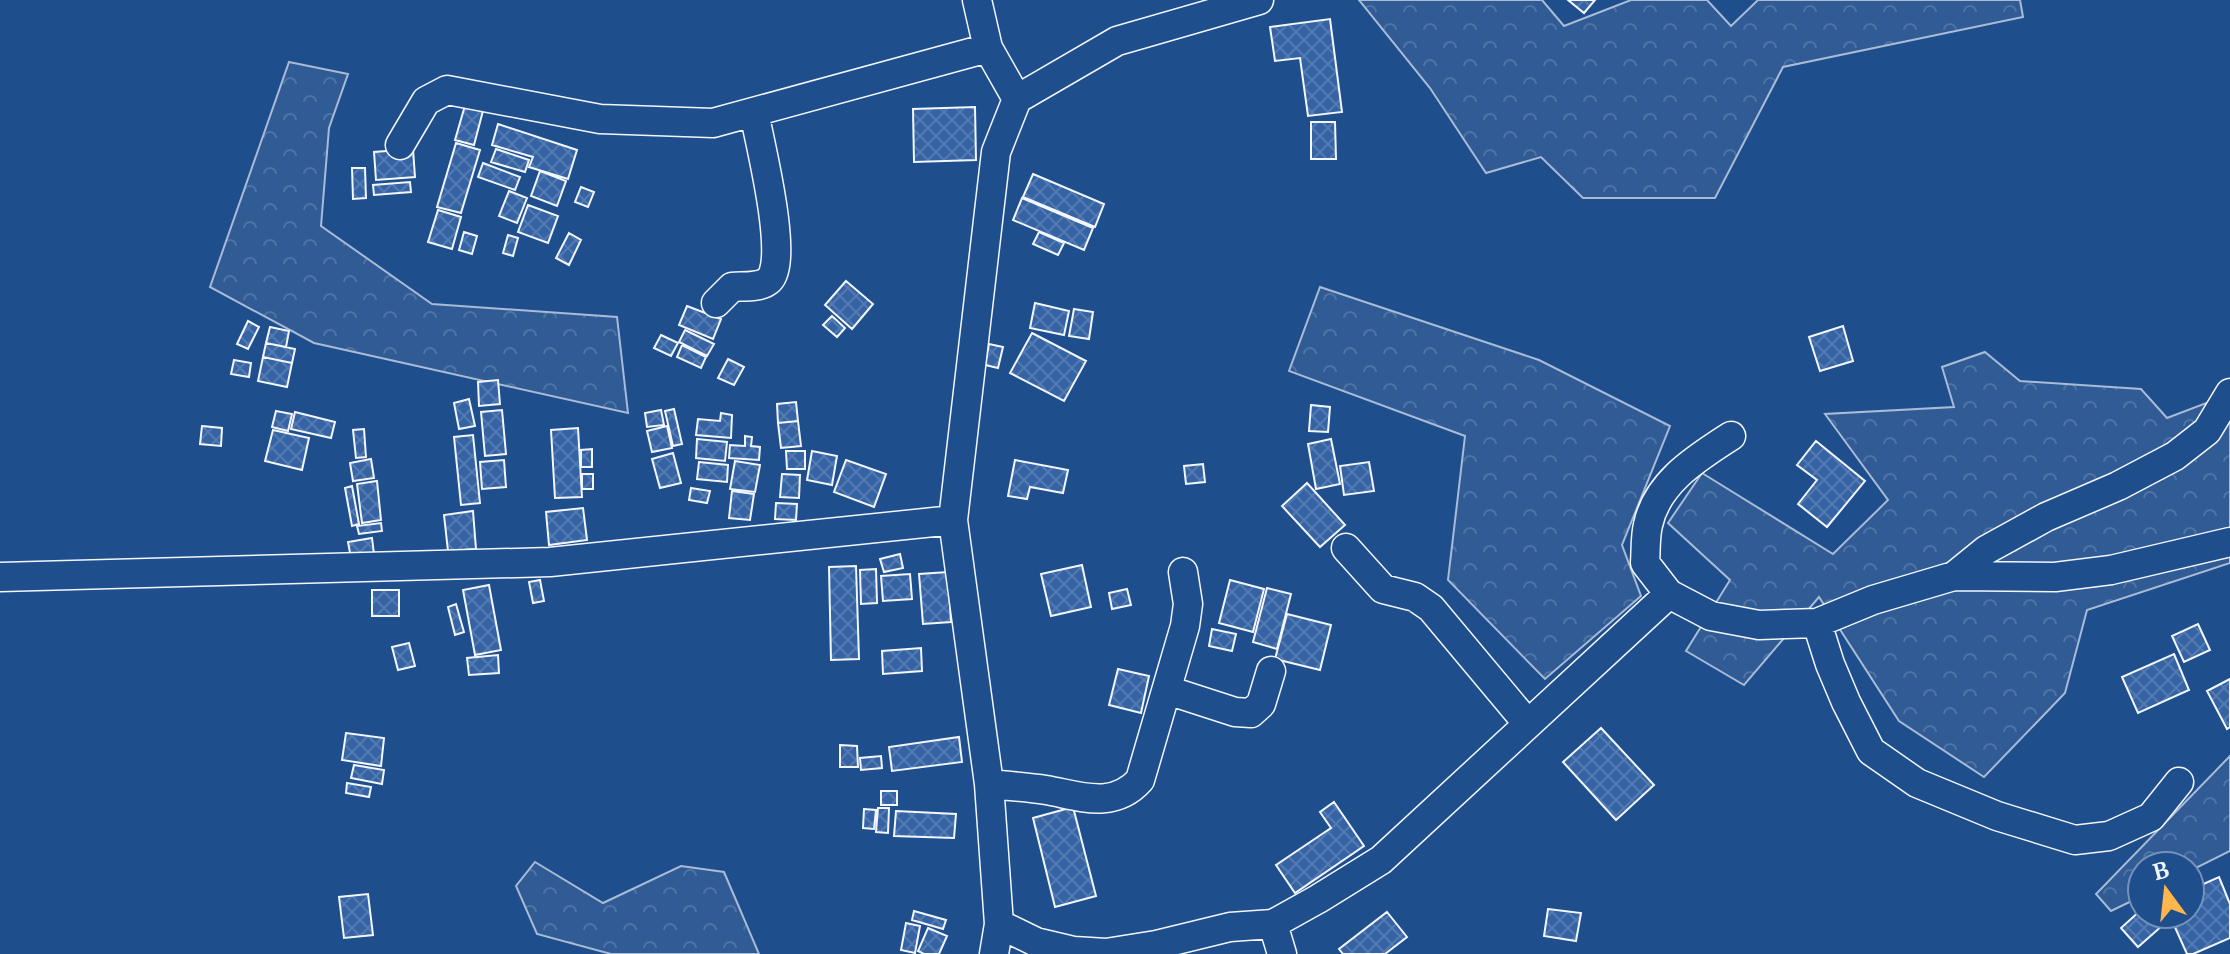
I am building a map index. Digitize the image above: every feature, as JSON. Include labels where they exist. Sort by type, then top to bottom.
[{"type":"street","points":[[977,0],[988,48],[1017,99]]},
{"type":"street","points":[[994,954],[999,924],[989,784],[953,520],[996,152],[1017,99],[1117,41],[1259,0]]},
{"type":"street","points":[[400,145],[426,101],[447,90],[600,119],[713,123],[988,48]]},
{"type":"street","points":[[716,303],[732,287],[754,286],[768,281],[776,269],[777,234],[754,112]]},
{"type":"street","points":[[1954,576],[1986,550],[2175,456],[2207,431],[2230,393]]},
{"type":"street","points":[[1731,436],[1694,460],[1661,492],[1648,524],[1645,563],[1669,594],[1711,616],[1759,625],[1817,623],[1873,600],[1954,576],[2055,577],[2111,570],[2230,542]]},
{"type":"street","points":[[0,577],[550,562],[953,520]]},
{"type":"street","points":[[1346,548],[1383,589],[1415,597],[1431,608],[1528,724]]},
{"type":"street","points":[[989,784],[1090,800],[1110,798],[1130,791],[1140,780],[1185,626],[1188,604],[1183,572]]},
{"type":"street","points":[[999,924],[1036,942],[1074,951],[1106,953],[1156,945],[1230,927],[1273,924],[1381,860],[1669,594]]},
{"type":"street","points":[[1817,623],[1846,702],[1871,751],[1917,783],[1997,816],[2075,840],[2109,836],[2151,817],[2179,782]]},
{"type":"street","points":[[1167,690],[1235,712],[1251,713],[1261,704],[1271,671]]},
{"type":"street","points":[[1273,924],[1282,954]]},
{"type":"green space","points":[[1359,0],[1542,0],[1564,26],[1631,0],[1707,0],[1731,26],[1758,0],[2020,0],[2023,17],[1783,67],[1715,198],[1583,198],[1541,157],[1486,173],[1430,88]]},
{"type":"green space","points":[[289,62],[348,74],[329,128],[321,226],[432,304],[617,317],[628,413],[314,343],[210,287]]},
{"type":"green space","points":[[1320,287],[1539,360],[1670,426],[1622,545],[1641,596],[1545,679],[1448,580],[1465,436],[1289,371]]},
{"type":"green space","points":[[1985,352],[2020,381],[2141,389],[2167,418],[2230,394],[2230,563],[2087,610],[2065,693],[1984,777],[1899,721],[1819,597],[1744,685],[1686,651],[1730,580],[1668,523],[1702,473],[1833,554],[1888,500],[1825,414],[1954,407],[1942,367]]},
{"type":"green space","points":[[2230,756],[2230,851],[2206,863],[2206,850],[2139,850]]},
{"type":"green space","points":[[535,862],[603,903],[681,866],[724,872],[759,954],[611,954],[537,934],[516,886]]},
{"type":"green space","points":[[2126,863],[2126,904],[2111,911],[2096,894]]},
{"type":"building","points":[[1568,0],[1595,0],[1584,13]]},
{"type":"building","points":[[1330,19],[1342,112],[1308,116],[1300,58],[1275,61],[1270,27]]},
{"type":"building","points":[[466,102],[484,107],[474,145],[455,140]]},
{"type":"building","points":[[975,107],[976,160],[914,162],[913,109]]},
{"type":"building","points":[[1311,122],[1335,122],[1336,159],[1311,159]]},
{"type":"building","points":[[498,124],[577,150],[568,179],[529,167],[533,157],[492,145]]},
{"type":"building","points":[[456,143],[480,150],[461,213],[437,207]]},
{"type":"building","points":[[413,149],[415,177],[376,180],[374,152]]},
{"type":"building","points":[[496,149],[529,160],[525,172],[491,162]]},
{"type":"building","points":[[483,163],[520,177],[515,190],[478,177]]},
{"type":"building","points":[[352,168],[365,168],[366,198],[353,199]]},
{"type":"building","points":[[540,171],[566,181],[557,206],[531,196]]},
{"type":"building","points":[[1033,174],[1104,204],[1095,227],[1023,197]]},
{"type":"building","points":[[410,182],[411,192],[374,195],[373,185]]},
{"type":"building","points":[[581,187],[594,192],[588,207],[575,202]]},
{"type":"building","points":[[509,191],[527,198],[517,223],[499,216]]},
{"type":"building","points":[[1022,198],[1093,228],[1084,250],[1013,220]]},
{"type":"building","points":[[528,205],[558,216],[548,243],[518,232]]},
{"type":"building","points":[[438,210],[461,217],[452,249],[428,242]]},
{"type":"building","points":[[464,232],[477,236],[472,254],[459,250]]},
{"type":"building","points":[[1039,232],[1064,243],[1058,255],[1033,244]]},
{"type":"building","points":[[569,233],[581,240],[569,265],[556,258]]},
{"type":"building","points":[[508,235],[518,238],[513,256],[503,253]]},
{"type":"building","points":[[846,281],[873,304],[852,329],[825,305]]},
{"type":"building","points":[[1035,303],[1069,311],[1064,335],[1030,328]]},
{"type":"building","points":[[687,306],[721,319],[713,339],[679,325]]},
{"type":"building","points":[[1074,309],[1093,312],[1089,339],[1069,336]]},
{"type":"building","points":[[832,316],[845,328],[837,337],[823,325]]},
{"type":"building","points":[[248,321],[259,327],[248,349],[237,344]]},
{"type":"building","points":[[1843,326],[1853,361],[1820,371],[1809,337]]},
{"type":"building","points":[[270,327],[289,331],[286,347],[266,343]]},
{"type":"building","points":[[685,330],[714,344],[707,356],[679,342]]},
{"type":"building","points":[[1032,333],[1086,361],[1064,401],[1010,373]]},
{"type":"building","points":[[661,335],[678,343],[671,356],[654,348]]},
{"type":"building","points":[[266,343],[295,349],[292,363],[263,357]]},
{"type":"building","points":[[989,344],[1003,347],[998,368],[985,365]]},
{"type":"building","points":[[682,345],[706,357],[701,368],[677,357]]},
{"type":"building","points":[[263,357],[292,363],[287,387],[258,381]]},
{"type":"building","points":[[728,359],[744,367],[734,385],[718,378]]},
{"type":"building","points":[[234,360],[251,363],[249,377],[231,374]]},
{"type":"building","points":[[498,380],[500,404],[479,406],[478,382]]},
{"type":"building","points":[[469,399],[475,426],[459,429],[454,403]]},
{"type":"building","points":[[796,402],[798,421],[778,423],[777,404]]},
{"type":"building","points":[[1311,405],[1330,407],[1328,432],[1309,431]]},
{"type":"building","points":[[674,409],[682,444],[673,446],[665,411]]},
{"type":"building","points":[[502,410],[506,454],[485,456],[481,412]]},
{"type":"building","points":[[661,410],[664,425],[647,427],[645,413]]},
{"type":"building","points":[[276,411],[292,414],[288,431],[272,427]]},
{"type":"building","points":[[295,412],[335,422],[331,438],[291,429]]},
{"type":"building","points":[[721,413],[732,415],[731,438],[696,435],[698,419],[720,421]]},
{"type":"building","points":[[798,421],[801,446],[781,448],[778,423]]},
{"type":"building","points":[[202,426],[222,428],[221,446],[200,444]]},
{"type":"building","points":[[667,426],[672,448],[652,452],[647,431]]},
{"type":"building","points":[[578,428],[582,497],[555,498],[551,430]]},
{"type":"building","points":[[364,429],[366,457],[356,458],[353,430]]},
{"type":"building","points":[[273,430],[309,438],[302,470],[265,461]]},
{"type":"building","points":[[473,435],[480,503],[461,505],[454,437]]},
{"type":"building","points":[[745,436],[752,437],[751,446],[760,447],[759,460],[729,458],[730,445],[745,446]]},
{"type":"building","points":[[697,439],[727,442],[725,461],[696,458]]},
{"type":"building","points":[[1331,439],[1340,484],[1316,489],[1308,444]]},
{"type":"building","points":[[1816,441],[1865,481],[1827,527],[1798,504],[1817,480],[1797,465]]},
{"type":"building","points":[[592,449],[592,467],[581,467],[581,450]]},
{"type":"building","points":[[786,451],[805,451],[805,469],[787,469]]},
{"type":"building","points":[[812,451],[837,456],[832,485],[807,480]]},
{"type":"building","points":[[673,453],[681,483],[660,488],[652,459]]},
{"type":"building","points":[[371,459],[374,478],[353,481],[350,463]]},
{"type":"building","points":[[504,460],[506,487],[482,489],[480,462]]},
{"type":"building","points":[[846,460],[886,474],[874,507],[834,492]]},
{"type":"building","points":[[1015,460],[1068,470],[1063,493],[1030,487],[1027,499],[1008,496]]},
{"type":"building","points":[[735,461],[760,465],[755,492],[730,489]]},
{"type":"building","points":[[699,462],[728,465],[727,482],[697,479]]},
{"type":"building","points":[[1369,462],[1374,491],[1344,495],[1340,466]]},
{"type":"building","points":[[1203,464],[1205,482],[1186,484],[1184,466]]},
{"type":"building","points":[[582,474],[593,474],[593,489],[582,489]]},
{"type":"building","points":[[782,474],[800,475],[799,498],[780,497]]},
{"type":"building","points":[[377,481],[381,520],[362,523],[357,484]]},
{"type":"building","points":[[1307,483],[1345,525],[1320,547],[1282,506]]},
{"type":"building","points":[[352,486],[359,524],[352,526],[345,488]]},
{"type":"building","points":[[691,488],[710,491],[707,503],[689,500]]},
{"type":"building","points":[[732,491],[754,494],[750,520],[729,518]]},
{"type":"building","points":[[776,503],[797,504],[796,520],[775,519]]},
{"type":"building","points":[[583,508],[587,540],[549,545],[546,512]]},
{"type":"building","points":[[473,511],[476,549],[448,551],[444,515]]},
{"type":"building","points":[[381,523],[382,531],[359,534],[357,526]]},
{"type":"building","points":[[372,538],[374,554],[351,558],[348,542]]},
{"type":"building","points":[[900,554],[903,568],[884,572],[880,559]]},
{"type":"building","points":[[1082,565],[1091,607],[1051,616],[1041,574]]},
{"type":"building","points":[[856,566],[859,659],[831,660],[829,567]]},
{"type":"building","points":[[876,569],[877,603],[861,604],[860,570]]},
{"type":"building","points":[[948,572],[951,622],[923,624],[919,574]]},
{"type":"building","points":[[910,574],[912,599],[883,601],[881,576]]},
{"type":"building","points":[[540,580],[544,601],[533,603],[529,582]]},
{"type":"building","points":[[1230,580],[1264,589],[1253,632],[1219,623]]},
{"type":"building","points":[[489,585],[501,650],[475,655],[463,590]]},
{"type":"building","points":[[1267,588],[1291,594],[1277,649],[1253,642]]},
{"type":"building","points":[[1127,589],[1131,605],[1112,609],[1109,593]]},
{"type":"building","points":[[372,590],[399,590],[399,616],[372,616]]},
{"type":"building","points":[[456,604],[464,632],[455,635],[448,607]]},
{"type":"building","points":[[1287,614],[1331,625],[1320,670],[1275,659]]},
{"type":"building","points":[[2198,624],[2210,650],[2184,662],[2172,636]]},
{"type":"building","points":[[1212,629],[1236,634],[1232,651],[1209,646]]},
{"type":"building","points":[[409,643],[415,666],[398,670],[392,647]]},
{"type":"building","points":[[921,648],[922,671],[883,674],[882,651]]},
{"type":"building","points":[[2174,654],[2189,690],[2138,713],[2122,677]]},
{"type":"building","points":[[498,655],[499,673],[469,675],[467,658]]},
{"type":"building","points":[[1118,669],[1149,676],[1141,713],[1109,705]]},
{"type":"building","points":[[2230,679],[2230,727],[2227,729],[2207,691]]},
{"type":"building","points":[[1601,728],[1654,785],[1616,820],[1563,762]]},
{"type":"building","points":[[346,733],[384,738],[381,766],[342,760]]},
{"type":"building","points":[[959,737],[962,762],[892,771],[889,747]]},
{"type":"building","points":[[840,745],[857,746],[858,767],[840,767]]},
{"type":"building","points":[[881,756],[882,768],[861,770],[860,758]]},
{"type":"building","points":[[354,765],[384,770],[382,784],[351,778]]},
{"type":"building","points":[[347,783],[371,787],[369,797],[346,793]]},
{"type":"building","points":[[881,791],[897,791],[897,805],[881,805]]},
{"type":"building","points":[[1334,802],[1364,846],[1295,893],[1276,865],[1331,828],[1320,812]]},
{"type":"building","points":[[1073,807],[1096,896],[1055,907],[1033,818]]},
{"type":"building","points":[[878,808],[889,808],[888,833],[876,832]]},
{"type":"building","points":[[864,809],[876,810],[874,829],[863,828]]},
{"type":"building","points":[[896,811],[956,814],[954,838],[894,836]]},
{"type":"building","points":[[2219,877],[2230,904],[2230,938],[2187,954],[2176,930],[2206,930],[2206,883]]},
{"type":"building","points":[[368,894],[373,935],[344,938],[339,897]]},
{"type":"building","points":[[1548,909],[1581,913],[1576,941],[1544,936]]},
{"type":"building","points":[[914,911],[946,920],[943,929],[912,920]]},
{"type":"building","points":[[1387,912],[1407,937],[1385,954],[1343,954],[1339,949]]},
{"type":"building","points":[[906,923],[920,926],[915,953],[901,950]]},
{"type":"building","points":[[2126,923],[2126,930],[2157,930],[2138,947],[2121,928]]},
{"type":"building","points":[[928,928],[947,936],[939,954],[918,951]]}]
